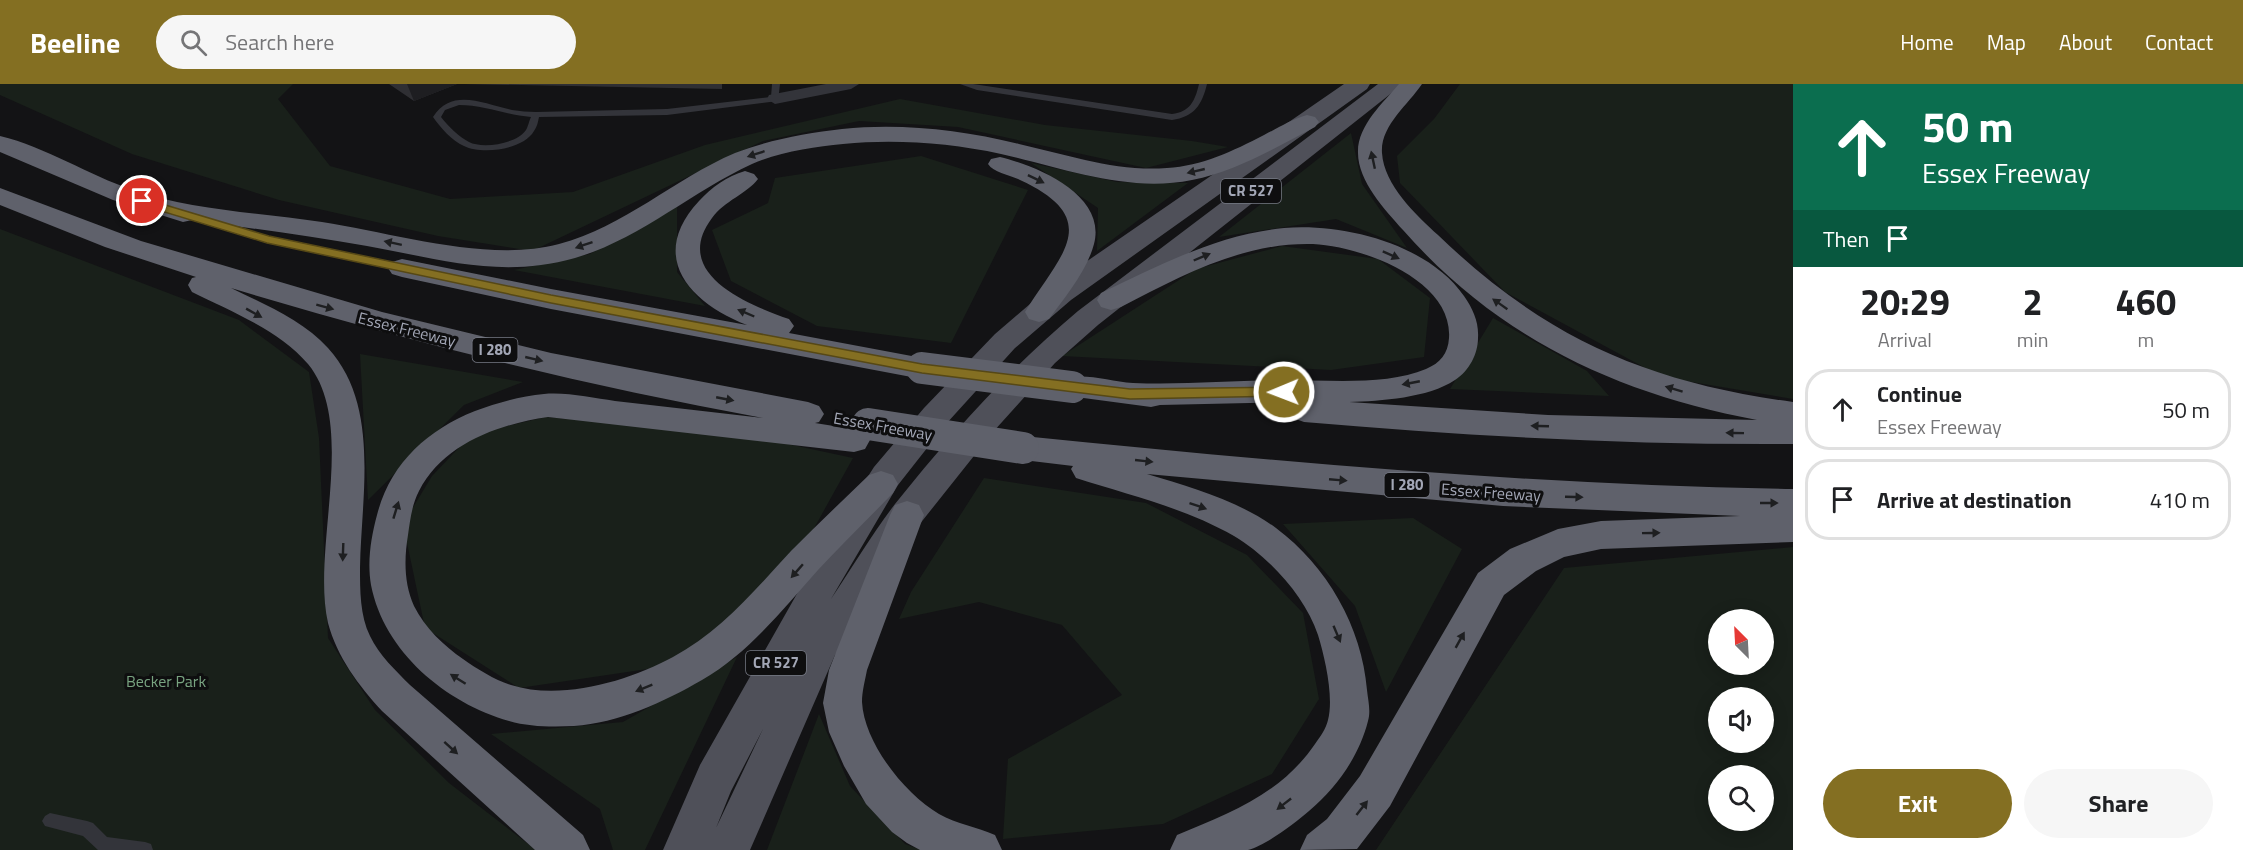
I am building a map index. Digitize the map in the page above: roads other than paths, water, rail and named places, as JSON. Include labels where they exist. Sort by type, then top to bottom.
[{"type":"highway","points":[[1411,84],[1373,132],[1370,153],[1374,170],[1409,222],[1466,277],[1495,300],[1570,349],[1673,389],[1734,405],[1793,414]]},
{"type":"highway","points":[[162,207],[376,239],[472,259],[500,261],[550,256],[593,242],[719,171],[746,158],[798,143],[865,134],[925,133],[1000,146],[1123,175],[1156,177],[1189,174],[1219,166],[1306,122]]},
{"type":"highway","points":[[0,143],[122,195],[267,239],[551,299],[922,368],[1130,394],[1449,423],[1735,433],[1793,432]]},
{"type":"highway","points":[[922,368],[791,330],[741,312],[713,295],[699,282],[691,268],[687,250],[689,230],[699,213],[719,195],[757,173],[787,162],[821,154],[855,149],[919,148],[985,160],[1012,168],[1061,192],[1076,209],[1084,228],[1082,243],[1069,270],[1039,312]]},
{"type":"highway","name":"Essex Freeway","points":[[0,196],[129,246],[305,302],[431,336],[722,399],[861,432],[890,442],[941,437],[1023,448],[1344,480],[1562,497],[1793,503]]},
{"type":"highway","points":[[1111,300],[1213,252],[1271,238],[1312,236],[1364,244],[1411,265],[1447,293],[1455,304],[1463,326],[1465,337],[1457,362],[1435,378],[1412,383],[1350,390],[1130,394]]},
{"type":"highway","points":[[129,246],[272,323],[299,340],[318,356],[335,384],[343,410],[347,440],[342,580],[344,611],[355,645],[375,676],[405,706],[520,810],[568,850]]},
{"type":"highway","points":[[861,432],[548,405],[500,414],[476,424],[437,448],[418,465],[405,484],[394,513],[389,544],[387,570],[391,594],[406,627],[429,657],[465,684],[509,703],[579,707],[596,704],[634,693],[669,678],[699,662],[730,639],[760,612],[814,551],[881,484]]},
{"type":"highway","points":[[1023,448],[1179,499],[1236,522],[1264,538],[1288,560],[1310,586],[1337,632],[1348,678],[1349,720],[1336,748],[1314,777],[1285,806],[1251,825],[1192,850]]},
{"type":"highway","points":[[906,515],[880,590],[857,643],[843,697],[850,737],[870,777],[886,799],[908,818],[940,838],[981,850]]},
{"type":"highway","points":[[1322,850],[1342,834],[1375,791],[1491,584],[1522,560],[1558,544],[1601,535],[1793,528]]},
{"type":"main road","name":"CR 527","points":[[685,850],[715,779],[783,650],[840,549],[881,484],[935,417],[1005,341],[1061,293],[1359,84]]},
{"type":"main road","name":"CR 527","points":[[728,850],[821,645],[906,515],[982,424],[1044,356],[1111,300],[1392,84]]},
{"type":"street","points":[[776,91],[851,84]]},
{"type":"lane","points":[[964,84],[1172,117],[1184,115],[1198,105],[1203,84]]},
{"type":"lane","points":[[536,115],[530,131],[525,136],[504,146],[481,149],[465,144],[437,117],[449,106],[472,102],[510,112],[536,115],[667,112],[725,106],[776,91]]},
{"type":"lane","points":[[50,821],[87,829],[103,844],[145,850]]},
{"type":"park label","name":"Becker Park","points":[[166,681]]}]
